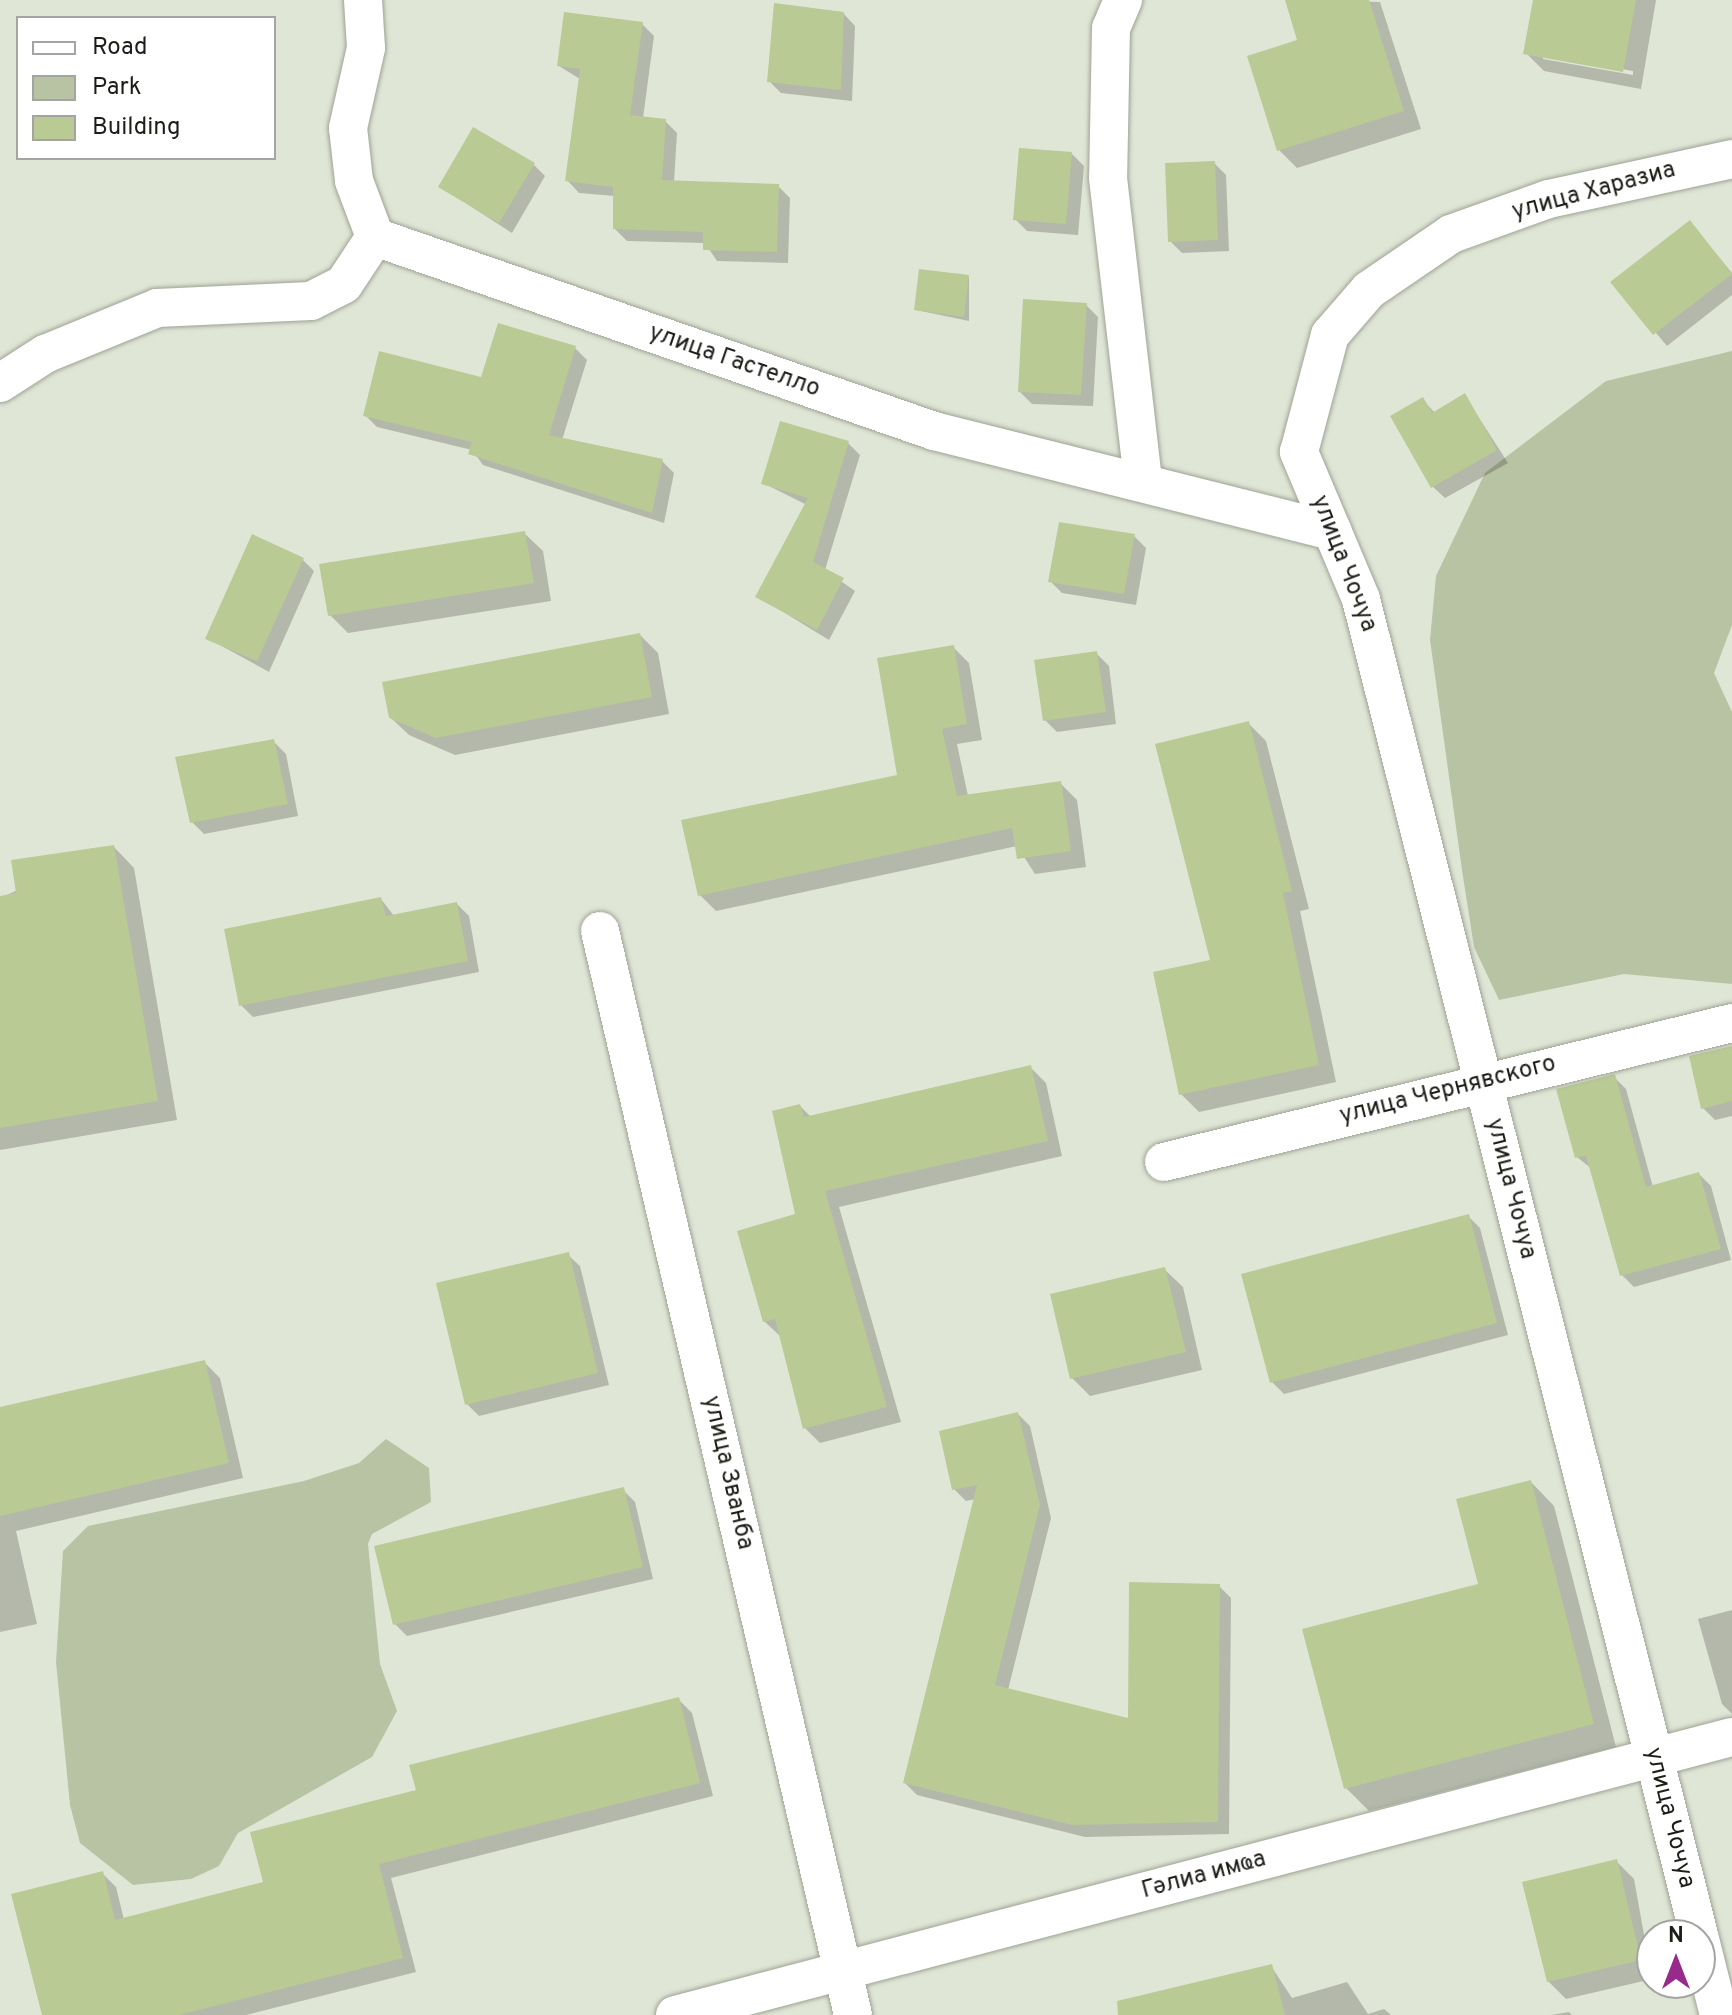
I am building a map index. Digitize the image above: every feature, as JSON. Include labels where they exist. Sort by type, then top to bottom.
[{"type":"street","points":[[0,383],[45,354],[157,308],[311,301],[344,284],[375,237],[354,181],[348,128],[366,48],[363,0]]},
{"type":"street","points":[[1123,0],[1111,28],[1108,178],[1143,480]]},
{"type":"street","name":"улица Харазиа","points":[[1299,452],[1330,335],[1369,290],[1451,234],[1549,199],[1732,159]]},
{"type":"street","name":"улица Гастелло","points":[[375,237],[934,431],[1143,480],[1333,531]]},
{"type":"street","name":"улица Чочуа","points":[[1299,452],[1361,599],[1695,1919]]},
{"type":"street","name":"улица Званба","points":[[600,931],[853,2015]]},
{"type":"street","name":"улица Чернявского","points":[[1164,1162],[1483,1081],[1732,1023]]},
{"type":"street","name":"Гәлиа имҩа","points":[[675,2015],[1732,1737]]},
{"type":"green space","points":[[1732,351],[1732,625],[1714,673],[1732,712],[1732,984],[1624,974],[1499,1000],[1474,947],[1462,870],[1430,640],[1436,576],[1485,473],[1606,381]]},
{"type":"green space","points":[[386,1439],[429,1468],[431,1502],[372,1534],[368,1544],[380,1664],[397,1711],[372,1757],[238,1833],[219,1866],[191,1879],[133,1885],[80,1843],[70,1805],[56,1662],[63,1551],[88,1526],[304,1481],[359,1463]]},
{"type":"building","points":[[1285,0],[1369,0],[1404,111],[1277,151],[1247,56],[1297,40]]},
{"type":"building","points":[[1533,0],[1636,0],[1623,72],[1523,54]]},
{"type":"building","points":[[774,3],[844,12],[841,90],[767,82]]},
{"type":"building","points":[[564,12],[643,22],[630,115],[666,119],[662,180],[779,184],[777,252],[703,250],[703,232],[613,229],[613,187],[565,181],[580,69],[557,66]]},
{"type":"building","points":[[473,127],[535,163],[499,223],[438,187]]},
{"type":"building","points":[[1019,148],[1072,152],[1066,224],[1013,220]]},
{"type":"building","points":[[1215,161],[1218,240],[1168,242],[1165,163]]},
{"type":"building","points":[[1690,220],[1732,274],[1653,335],[1610,282]]},
{"type":"building","points":[[919,269],[969,275],[964,317],[914,310]]},
{"type":"building","points":[[1023,299],[1087,303],[1081,395],[1018,392]]},
{"type":"building","points":[[498,323],[576,346],[549,435],[663,459],[652,513],[468,454],[472,442],[363,416],[379,351],[481,377]]},
{"type":"building","points":[[1465,393],[1497,450],[1431,488],[1390,416],[1423,397],[1432,413]]},
{"type":"building","points":[[780,421],[849,441],[813,562],[844,578],[817,630],[755,597],[808,498],[761,484]]},
{"type":"building","points":[[1059,522],[1135,534],[1124,594],[1048,582]]},
{"type":"building","points":[[525,531],[534,583],[328,616],[319,564]]},
{"type":"building","points":[[252,534],[304,558],[257,661],[205,639]]},
{"type":"building","points":[[640,633],[652,697],[436,738],[389,718],[382,682]]},
{"type":"building","points":[[954,645],[967,724],[942,729],[957,796],[1061,781],[1071,851],[1017,859],[1012,828],[698,896],[681,820],[897,775],[877,658]]},
{"type":"building","points":[[1097,651],[1106,712],[1043,721],[1034,660]]},
{"type":"building","points":[[1249,721],[1292,891],[1283,893],[1319,1065],[1179,1095],[1153,972],[1210,960],[1155,744]]},
{"type":"building","points":[[274,739],[288,804],[190,823],[175,757]]},
{"type":"building","points":[[114,845],[158,1101],[0,1128],[0,896],[16,893],[11,860]]},
{"type":"building","points":[[381,897],[386,916],[457,902],[468,961],[239,1006],[224,929]]},
{"type":"building","points":[[1732,1046],[1732,1101],[1701,1109],[1689,1056]]},
{"type":"building","points":[[1031,1065],[1048,1141],[825,1191],[887,1407],[803,1429],[775,1319],[763,1322],[737,1231],[795,1214],[772,1111],[800,1104],[804,1117]]},
{"type":"building","points":[[1615,1074],[1646,1187],[1699,1172],[1721,1249],[1620,1276],[1586,1156],[1575,1158],[1556,1089]]},
{"type":"building","points":[[1469,1214],[1497,1323],[1270,1383],[1241,1274]]},
{"type":"building","points":[[569,1252],[598,1373],[465,1405],[436,1283]]},
{"type":"building","points":[[1165,1267],[1186,1352],[1070,1379],[1050,1294]]},
{"type":"building","points":[[205,1360],[229,1463],[0,1516],[0,1407]]},
{"type":"building","points":[[1018,1412],[1040,1505],[995,1685],[1128,1718],[1129,1582],[1220,1584],[1218,1822],[1072,1825],[903,1783],[977,1485],[952,1490],[939,1431]]},
{"type":"building","points":[[1531,1480],[1594,1724],[1344,1789],[1302,1629],[1478,1584],[1456,1499]]},
{"type":"building","points":[[624,1487],[643,1567],[393,1625],[374,1546]]},
{"type":"building","points":[[679,1697],[700,1783],[379,1864],[403,1958],[179,2015],[42,2015],[11,1894],[103,1871],[115,1920],[263,1882],[250,1832],[416,1790],[409,1765]]},
{"type":"building","points":[[1617,1859],[1636,1939],[1636,1961],[1547,1982],[1522,1882]]},
{"type":"building","points":[[1272,1964],[1285,2015],[1118,2015],[1117,2001]]}]
